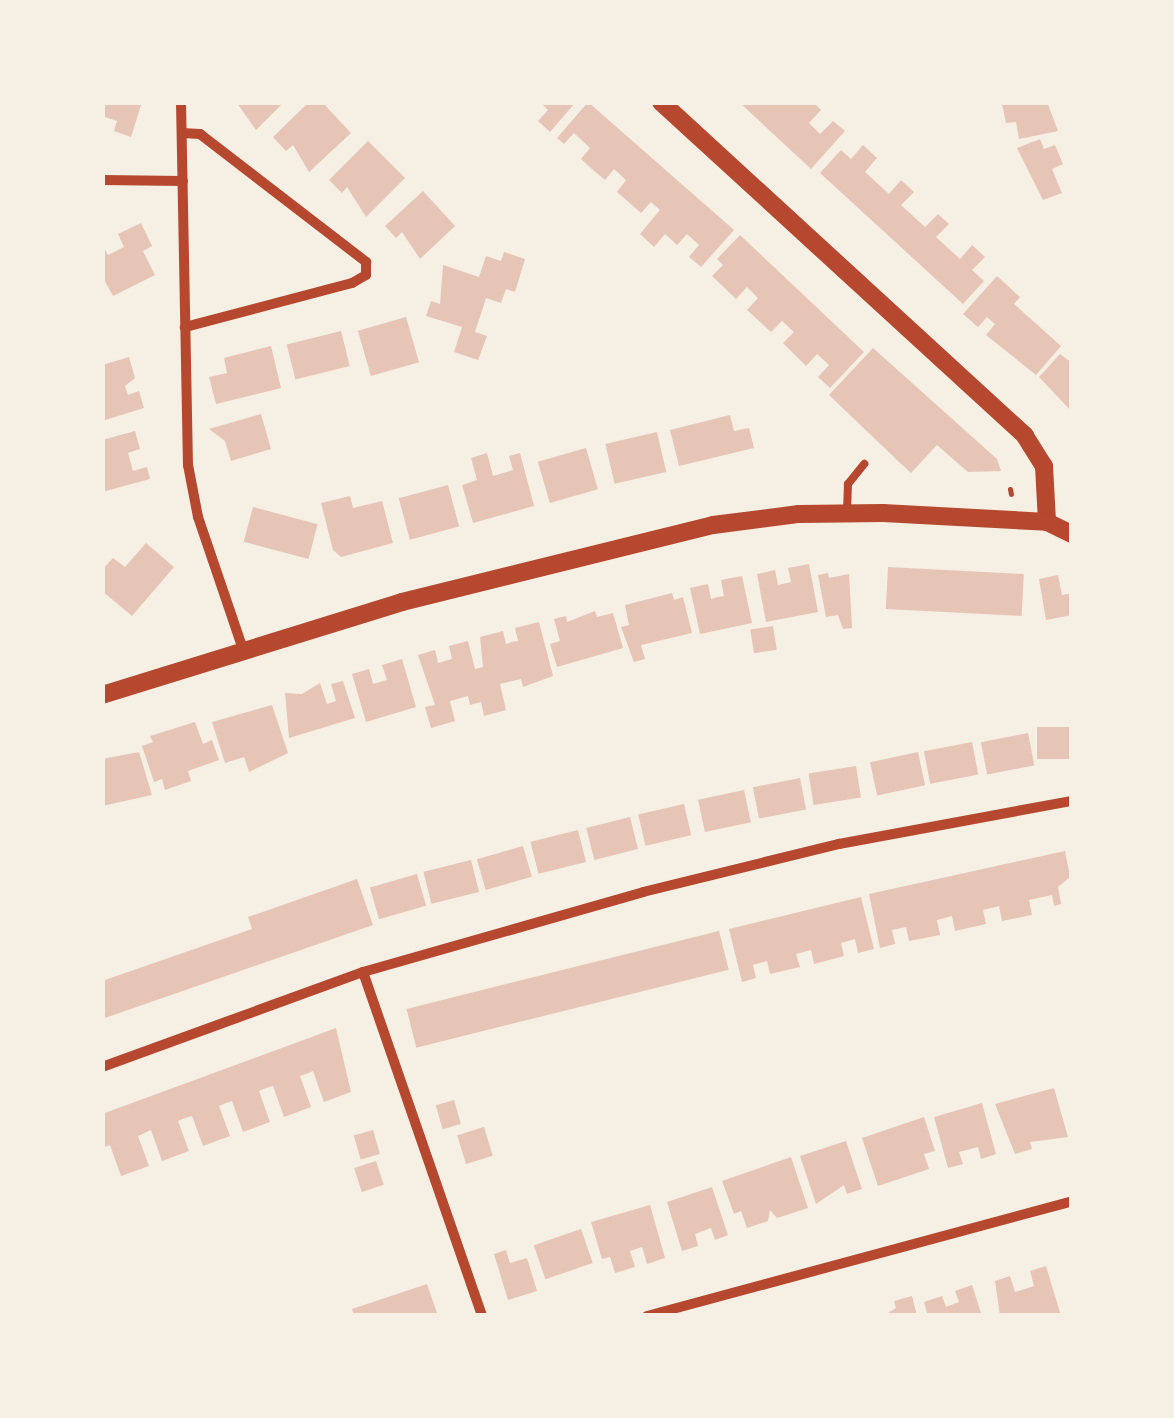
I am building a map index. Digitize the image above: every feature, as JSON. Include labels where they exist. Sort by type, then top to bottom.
[{"type":"street","points":[[181,102],[192,492],[242,649]]},
{"type":"street","points":[[661,102],[1025,436],[1044,466],[1047,522]]},
{"type":"street","points":[[182,133],[200,134],[366,262],[366,275],[352,284],[185,328]]},
{"type":"street","points":[[102,180],[183,181]]},
{"type":"street","points":[[102,695],[242,649],[650,538],[847,512],[1047,522],[1072,534]]},
{"type":"street","points":[[102,1067],[363,972],[839,844],[1072,801]]},
{"type":"street","points":[[363,972],[482,1316]]},
{"type":"street","points":[[647,1316],[1072,1201]]},
{"type":"lane","points":[[847,512],[848,484],[864,464]]},
{"type":"building","points":[[102,102],[142,102],[131,137],[114,131],[117,121],[102,116]]},
{"type":"building","points":[[228,102],[284,102],[256,130],[237,103]]},
{"type":"building","points":[[309,102],[322,102],[351,133],[309,172],[293,145],[286,151],[273,137]]},
{"type":"building","points":[[540,102],[576,102],[550,132],[538,121],[548,110]]},
{"type":"building","points":[[588,102],[734,230],[701,267],[689,257],[699,245],[687,234],[677,245],[665,234],[654,247],[640,234],[660,210],[651,202],[641,213],[617,192],[626,180],[614,169],[605,180],[592,169],[581,159],[590,148],[574,133],[564,144],[557,138]]},
{"type":"building","points":[[739,102],[813,102],[821,110],[809,123],[820,134],[833,121],[845,131],[811,169]]},
{"type":"building","points":[[1047,102],[1058,131],[1019,139],[1016,122],[1006,123],[1002,104]]},
{"type":"building","points":[[1040,139],[1044,149],[1055,145],[1063,164],[1052,169],[1062,193],[1043,200],[1017,148]]},
{"type":"building","points":[[368,141],[405,178],[366,217],[347,187],[342,193],[329,180]]},
{"type":"building","points":[[863,145],[877,158],[865,172],[889,194],[901,180],[914,192],[901,205],[925,227],[938,214],[949,224],[936,237],[960,259],[972,245],[985,257],[972,270],[984,281],[963,304],[820,173],[841,150],[851,159]]},
{"type":"building","points":[[423,191],[455,226],[420,259],[402,232],[396,238],[385,226]]},
{"type":"building","points":[[141,223],[152,246],[143,251],[155,275],[113,296],[102,276],[102,245],[108,255],[124,247],[118,234]]},
{"type":"building","points":[[740,235],[864,352],[830,388],[818,377],[829,365],[817,354],[806,366],[783,343],[794,332],[782,321],[771,332],[747,310],[758,298],[747,287],[736,299],[712,276],[723,265],[717,259]]},
{"type":"building","points":[[504,252],[525,259],[515,292],[506,289],[501,303],[486,298],[475,332],[487,336],[478,360],[454,352],[462,327],[426,316],[431,301],[440,304],[443,265],[479,277],[486,256],[501,261]]},
{"type":"building","points":[[997,276],[1020,297],[1014,304],[1061,346],[1036,375],[986,335],[995,324],[987,317],[978,327],[963,314]]},
{"type":"building","points":[[406,317],[419,362],[371,376],[358,331]]},
{"type":"building","points":[[341,331],[350,366],[295,379],[287,345]]},
{"type":"building","points":[[271,346],[281,388],[216,404],[209,377],[227,373],[224,358]]},
{"type":"building","points":[[873,348],[997,459],[1001,471],[968,472],[937,445],[911,473],[829,395]]},
{"type":"building","points":[[1060,354],[1072,363],[1072,412],[1039,377]]},
{"type":"building","points":[[129,357],[135,378],[125,386],[128,395],[139,391],[144,408],[102,421],[102,365]]},
{"type":"building","points":[[261,414],[271,449],[231,461],[225,441],[209,429]]},
{"type":"building","points":[[730,415],[734,431],[749,428],[754,448],[679,466],[670,430]]},
{"type":"building","points":[[135,431],[140,449],[128,453],[133,471],[147,467],[150,479],[102,492],[102,440]]},
{"type":"building","points":[[657,432],[666,472],[615,484],[605,444]]},
{"type":"building","points":[[586,448],[598,489],[550,503],[538,462]]},
{"type":"building","points":[[487,453],[493,476],[513,470],[509,456],[520,453],[534,506],[473,523],[462,485],[477,480],[471,458]]},
{"type":"building","points":[[448,485],[459,527],[410,540],[399,498]]},
{"type":"building","points":[[350,496],[353,508],[382,501],[393,543],[341,557],[333,550],[321,503]]},
{"type":"building","points":[[253,507],[318,524],[308,559],[244,542]]},
{"type":"building","points":[[146,543],[174,567],[132,616],[102,591],[102,570],[113,558],[125,567]]},
{"type":"building","points":[[809,564],[818,612],[766,622],[757,574],[775,570],[778,585],[791,582],[788,568]]},
{"type":"building","points":[[888,567],[1024,574],[1022,616],[886,609]]},
{"type":"building","points":[[828,573],[829,578],[849,574],[852,628],[843,629],[838,615],[826,617],[818,575]]},
{"type":"building","points":[[1058,575],[1062,595],[1072,593],[1072,615],[1046,620],[1039,579]]},
{"type":"building","points":[[742,576],[752,623],[700,634],[690,588],[708,584],[711,599],[724,596],[721,580]]},
{"type":"building","points":[[672,593],[674,600],[683,597],[692,633],[641,645],[645,659],[634,662],[621,627],[629,625],[625,605]]},
{"type":"building","points":[[595,611],[597,617],[613,613],[623,648],[557,667],[550,644],[560,641],[554,619],[566,616],[567,622]]},
{"type":"building","points":[[539,622],[553,676],[523,687],[521,679],[500,684],[506,710],[484,716],[481,702],[470,705],[468,696],[450,701],[455,721],[431,728],[425,707],[435,705],[418,655],[435,650],[438,663],[452,659],[449,646],[468,641],[475,669],[483,667],[480,637],[503,631],[506,644],[518,641],[515,628]]},
{"type":"building","points":[[773,626],[777,650],[754,653],[750,630]]},
{"type":"building","points":[[402,659],[416,707],[366,722],[352,674],[369,669],[373,684],[387,680],[382,665]]},
{"type":"building","points":[[343,681],[355,718],[289,738],[285,693],[302,694],[320,683],[327,704],[336,701],[331,684]]},
{"type":"building","points":[[272,705],[288,753],[249,772],[244,757],[225,763],[212,722]]},
{"type":"building","points":[[195,722],[203,744],[212,740],[219,760],[188,771],[191,781],[165,790],[162,779],[154,782],[142,746],[153,742],[150,736]]},
{"type":"building","points":[[1037,727],[1072,727],[1072,759],[1037,759]]},
{"type":"building","points":[[1028,733],[1034,765],[987,775],[981,742]]},
{"type":"building","points":[[972,742],[978,774],[930,784],[924,751]]},
{"type":"building","points":[[139,752],[152,795],[102,806],[102,759]]},
{"type":"building","points":[[918,752],[925,785],[877,795],[870,762]]},
{"type":"building","points":[[856,766],[861,798],[814,805],[809,774]]},
{"type":"building","points":[[800,778],[806,809],[759,819],[753,787]]},
{"type":"building","points":[[744,790],[751,822],[705,832],[698,800]]},
{"type":"building","points":[[684,804],[691,835],[645,846],[638,815]]},
{"type":"building","points":[[630,817],[638,849],[594,860],[586,828]]},
{"type":"building","points":[[578,830],[586,862],[538,874],[530,842]]},
{"type":"building","points":[[523,846],[532,877],[486,890],[477,859]]},
{"type":"building","points":[[1065,851],[1070,877],[1058,887],[1061,904],[1054,906],[1052,895],[1029,900],[1032,915],[1002,921],[999,906],[983,910],[986,924],[955,931],[952,916],[937,920],[940,935],[909,941],[906,927],[892,930],[895,944],[880,948],[869,894]]},
{"type":"building","points":[[471,860],[479,892],[431,904],[423,872]]},
{"type":"building","points":[[417,874],[426,906],[379,919],[370,888]]},
{"type":"building","points":[[357,879],[373,925],[102,1019],[102,981],[252,929],[248,917]]},
{"type":"building","points":[[861,897],[874,949],[858,953],[855,939],[841,943],[844,956],[814,964],[811,950],[796,954],[800,967],[770,974],[767,961],[753,965],[756,978],[742,982],[729,929]]},
{"type":"building","points":[[719,931],[729,970],[416,1048],[407,1009]]},
{"type":"building","points":[[336,1028],[351,1092],[324,1102],[313,1071],[300,1076],[311,1107],[284,1117],[273,1086],[266,1088],[259,1091],[270,1122],[243,1132],[232,1101],[226,1103],[219,1106],[230,1136],[203,1146],[192,1116],[185,1118],[178,1121],[189,1151],[162,1161],[151,1130],[138,1136],[149,1166],[121,1176],[110,1145],[102,1148],[102,1114]]},
{"type":"building","points":[[1054,1088],[1068,1137],[1030,1142],[1032,1149],[1015,1154],[995,1104]]},
{"type":"building","points":[[454,1100],[461,1124],[443,1129],[436,1105]]},
{"type":"building","points":[[982,1103],[996,1154],[981,1159],[978,1147],[959,1152],[963,1164],[948,1168],[934,1117]]},
{"type":"building","points":[[924,1117],[935,1151],[924,1154],[929,1169],[878,1186],[862,1138]]},
{"type":"building","points":[[484,1127],[493,1156],[466,1164],[457,1135]]},
{"type":"building","points":[[373,1130],[380,1154],[361,1160],[354,1136]]},
{"type":"building","points":[[846,1141],[862,1189],[847,1194],[844,1185],[816,1204],[800,1156]]},
{"type":"building","points":[[791,1157],[808,1208],[777,1218],[770,1210],[768,1221],[747,1228],[741,1211],[734,1214],[722,1181]]},
{"type":"building","points":[[376,1161],[384,1185],[362,1192],[354,1168]]},
{"type":"building","points":[[712,1187],[728,1235],[715,1240],[711,1228],[695,1234],[698,1246],[682,1251],[667,1202]]},
{"type":"building","points":[[650,1205],[665,1258],[647,1264],[642,1247],[630,1251],[635,1267],[615,1273],[610,1257],[602,1259],[591,1222]]},
{"type":"building","points":[[581,1229],[593,1263],[545,1279],[534,1245]]},
{"type":"building","points":[[506,1250],[510,1263],[527,1258],[537,1291],[508,1300],[494,1254]]},
{"type":"building","points":[[1046,1266],[1061,1316],[1000,1316],[995,1281],[1010,1276],[1015,1292],[1034,1286],[1030,1271]]},
{"type":"building","points":[[427,1284],[438,1316],[354,1316],[352,1309]]},
{"type":"building","points":[[972,1285],[982,1316],[928,1316],[924,1302],[942,1296],[946,1307],[959,1302],[955,1291]]},
{"type":"building","points":[[912,1296],[917,1316],[883,1316],[896,1308],[894,1301]]}]
